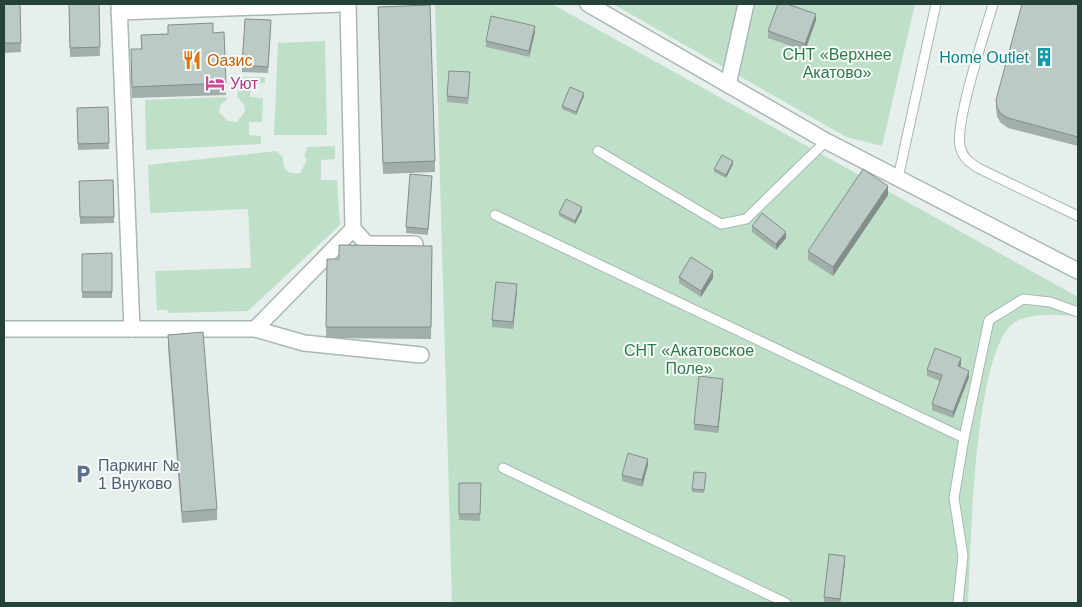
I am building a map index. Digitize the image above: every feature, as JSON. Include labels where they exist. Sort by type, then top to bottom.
[{"type":"street","points":[[132,329],[119,8],[341,4]]},
{"type":"street","points":[[348,4],[354,229],[367,244],[415,244]]},
{"type":"street","points":[[588,4],[826,141],[1078,271]]},
{"type":"street","points":[[728,85],[746,4]]},
{"type":"street","points":[[255,329],[354,229]]},
{"type":"street","points":[[4,329],[255,329],[304,343],[421,355]]},
{"type":"lane","points":[[898,178],[936,4]]},
{"type":"lane","points":[[993,4],[962,118],[959,144],[964,158],[978,168],[1078,216]]},
{"type":"lane","points":[[598,151],[721,224],[746,220],[826,141]]},
{"type":"lane","points":[[495,215],[964,438]]},
{"type":"lane","points":[[958,603],[963,556],[954,498],[964,438],[989,320],[1023,299],[1050,302],[1078,312]]},
{"type":"lane","points":[[503,468],[786,603]]},
{"type":"green space","name":"СНТ «Акатовское Поле»","points":[[435,4],[552,4],[1078,297],[1078,316],[1046,315],[1030,317],[1015,322],[1001,340],[990,370],[982,409],[977,454],[968,603],[452,603]]},
{"type":"green space","name":"СНТ «Верхнее Акатово»","points":[[613,4],[915,4],[882,146],[846,137]]},
{"type":"green space","points":[[325,41],[327,135],[274,135],[278,43]]},
{"type":"green space","points":[[240,77],[265,77],[265,83],[251,84],[250,97],[263,98],[262,122],[249,122],[249,135],[261,136],[261,144],[146,150],[145,100],[226,97],[227,100],[221,104],[219,112],[228,121],[237,122],[245,111],[244,104],[237,97]]},
{"type":"green space","points":[[335,146],[335,159],[321,160],[321,180],[337,180],[340,225],[248,311],[168,313],[167,310],[157,310],[155,271],[251,268],[248,209],[150,213],[148,165],[276,151],[283,157],[285,168],[289,172],[300,173],[307,160],[304,155],[308,147]]},
{"type":"building","points":[[4,4],[20,4],[21,43],[4,43]]},
{"type":"building","points":[[69,4],[99,4],[100,47],[70,48]]},
{"type":"building","points":[[778,4],[787,4],[816,14],[805,44],[768,31]]},
{"type":"building","name":"Home Outlet","points":[[1022,4],[1078,4],[1078,137],[1008,118],[1000,113],[997,107],[996,100]]},
{"type":"building","points":[[430,5],[435,161],[383,163],[378,7]]},
{"type":"building","points":[[491,16],[535,26],[529,51],[486,41]]},
{"type":"building","points":[[245,19],[271,20],[268,67],[242,65]]},
{"type":"building","points":[[213,23],[213,33],[224,32],[226,83],[132,87],[131,49],[142,49],[141,35],[168,34],[168,25]]},
{"type":"building","points":[[449,71],[470,72],[468,98],[447,96]]},
{"type":"building","points":[[570,87],[584,93],[576,112],[562,106]]},
{"type":"building","points":[[108,107],[109,143],[78,144],[77,108]]},
{"type":"building","points":[[722,155],[733,161],[726,175],[714,169]]},
{"type":"building","points":[[863,169],[888,186],[833,267],[808,251]]},
{"type":"building","points":[[410,174],[432,176],[428,229],[406,227]]},
{"type":"building","points":[[113,180],[114,217],[80,217],[79,181]]},
{"type":"building","points":[[566,199],[582,207],[575,221],[559,213]]},
{"type":"building","points":[[762,213],[786,232],[776,244],[752,226]]},
{"type":"building","points":[[339,245],[432,246],[431,327],[326,327],[327,259],[339,259]]},
{"type":"building","points":[[112,253],[112,292],[82,292],[82,254]]},
{"type":"building","points":[[691,257],[713,271],[701,291],[679,277]]},
{"type":"building","points":[[496,282],[517,284],[513,322],[492,320]]},
{"type":"building","points":[[203,332],[217,509],[182,512],[168,335]]},
{"type":"building","points":[[935,348],[961,358],[958,366],[969,371],[953,412],[932,404],[942,375],[927,370]]},
{"type":"building","points":[[699,376],[723,379],[718,427],[694,424]]},
{"type":"building","points":[[628,453],[648,459],[642,480],[622,475]]},
{"type":"building","points":[[694,472],[706,473],[704,490],[692,489]]},
{"type":"building","points":[[459,483],[481,483],[480,514],[459,514]]},
{"type":"building","points":[[829,554],[845,556],[840,599],[824,597]]},
{"type":"place","name":"Home Outlet","points":[[1044,57]]},
{"type":"place","name":"Оазис","points":[[192,60]]},
{"type":"place","name":"Уют","points":[[215,83]]},
{"type":"place","name":"Паркинг № 1 Внуково","points":[[83,474]]}]
